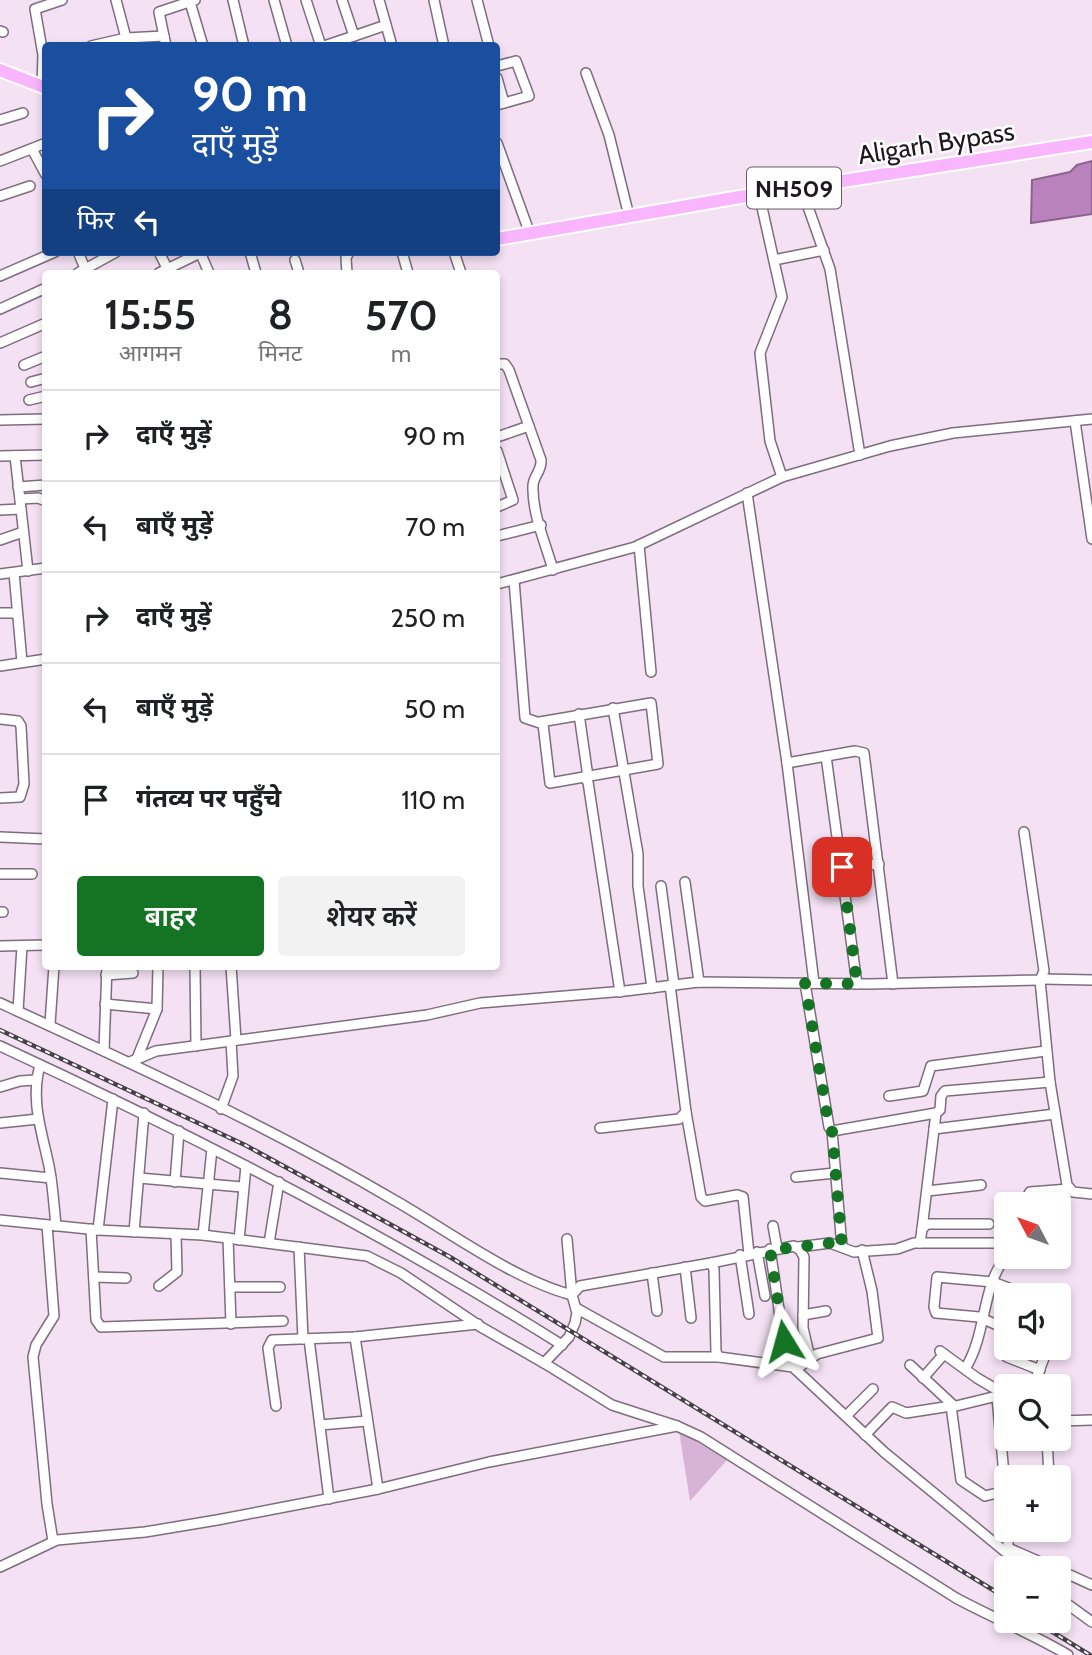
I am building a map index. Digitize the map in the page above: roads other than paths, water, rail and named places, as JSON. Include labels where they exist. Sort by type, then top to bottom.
[{"type":"highway","points":[[0,70],[42,86]]},
{"type":"highway","name":"Aligarh Bypass","points":[[500,239],[629,216],[760,200],[801,187],[1092,142]]},
{"type":"street","points":[[42,45],[34,4],[62,0]]},
{"type":"street","points":[[116,0],[126,38]]},
{"type":"street","points":[[233,0],[243,42]]},
{"type":"street","points":[[274,0],[286,42]]},
{"type":"street","points":[[306,0],[322,42]]},
{"type":"street","points":[[342,0],[354,36]]},
{"type":"street","points":[[379,0],[391,42]]},
{"type":"street","points":[[434,0],[443,42]]},
{"type":"street","points":[[477,0],[488,42]]},
{"type":"street","points":[[108,42],[126,38],[165,41],[159,12],[193,1],[203,42]]},
{"type":"street","points":[[335,42],[386,25]]},
{"type":"street","points":[[500,65],[516,61],[529,96],[500,104]]},
{"type":"street","points":[[586,72],[607,126],[629,216]]},
{"type":"street","points":[[0,120],[23,113]]},
{"type":"street","points":[[0,161],[42,145]]},
{"type":"street","points":[[32,149],[42,168]]},
{"type":"street","points":[[500,153],[530,234]]},
{"type":"street","points":[[0,196],[30,186]]},
{"type":"street","points":[[801,187],[824,250],[860,455]]},
{"type":"street","points":[[760,200],[782,300],[760,353],[770,442],[782,477]]},
{"type":"street","points":[[774,260],[824,250]]},
{"type":"street","points":[[0,275],[45,256]]},
{"type":"street","points":[[87,270],[110,256]]},
{"type":"street","points":[[168,270],[193,256]]},
{"type":"street","points":[[295,260],[298,270]]},
{"type":"street","points":[[0,309],[42,290]]},
{"type":"street","points":[[0,343],[42,325]]},
{"type":"street","points":[[24,365],[42,358]]},
{"type":"street","points":[[500,364],[505,364],[509,370],[541,464],[533,488],[553,570]]},
{"type":"street","points":[[31,382],[42,379]]},
{"type":"street","points":[[29,400],[42,397]]},
{"type":"street","points":[[0,420],[42,419]]},
{"type":"street","points":[[500,583],[639,545],[782,477],[860,455],[953,433],[1092,419]]},
{"type":"street","points":[[1075,421],[1092,539]]},
{"type":"street","points":[[500,436],[528,426]]},
{"type":"street","points":[[0,456],[42,455]]},
{"type":"street","points":[[15,456],[28,571]]},
{"type":"street","points":[[500,460],[513,500],[500,506]]},
{"type":"street","points":[[18,487],[42,485]]},
{"type":"street","points":[[747,493],[787,763],[810,983],[829,1127],[832,1131],[842,1247]]},
{"type":"street","points":[[0,510],[38,498],[42,500]]},
{"type":"street","points":[[500,535],[541,525]]},
{"type":"street","points":[[0,540],[23,532]]},
{"type":"street","points":[[639,545],[652,672]]},
{"type":"street","points":[[0,574],[42,569]]},
{"type":"street","points":[[14,573],[22,662]]},
{"type":"street","points":[[514,580],[526,718],[540,722],[650,702],[659,761],[655,766],[550,783],[540,722]]},
{"type":"street","points":[[0,613],[17,613]]},
{"type":"street","points":[[0,666],[42,660]]},
{"type":"street","points":[[613,708],[638,854],[638,886],[652,988]]},
{"type":"street","points":[[579,714],[586,777],[620,992]]},
{"type":"street","points":[[0,719],[20,723],[23,784],[20,797],[0,798]]},
{"type":"street","points":[[787,763],[855,751],[864,753],[893,984]]},
{"type":"street","points":[[826,756],[857,984]]},
{"type":"street","points":[[1024,832],[1044,971],[1041,980],[1046,1051],[1069,1189]]},
{"type":"street","points":[[0,837],[42,839]]},
{"type":"street","points":[[842,867],[879,864]]},
{"type":"street","points":[[0,874],[32,874]]},
{"type":"street","points":[[685,882],[699,982]]},
{"type":"street","points":[[661,886],[686,1112],[701,1197],[708,1201],[737,1195],[743,1197],[749,1254],[749,1314]]},
{"type":"street","points":[[0,946],[42,945]]},
{"type":"street","points":[[18,1011],[22,946]]},
{"type":"street","points":[[50,1024],[54,970]]},
{"type":"street","points":[[134,1059],[157,1009],[158,970]]},
{"type":"street","points":[[195,970],[196,1046]]},
{"type":"street","points":[[221,1109],[232,1083],[231,970]]},
{"type":"street","points":[[104,1051],[106,971],[133,973]]},
{"type":"street","points":[[134,1059],[196,1046],[427,1015],[480,1003],[620,992],[699,982],[893,984],[1092,980]]},
{"type":"street","points":[[0,1003],[104,1051],[134,1059],[221,1109],[397,1201],[508,1266],[551,1289],[572,1295]]},
{"type":"street","points":[[105,1004],[157,1009]]},
{"type":"street","points":[[0,1046],[113,1098],[279,1182],[447,1275],[562,1345]]},
{"type":"street","points":[[889,1096],[923,1091],[931,1066],[1046,1051]]},
{"type":"street","points":[[40,1065],[36,1080],[38,1119],[51,1178],[54,1316],[52,1324],[36,1345],[33,1357],[53,1541]]},
{"type":"street","points":[[0,1087],[36,1080]]},
{"type":"street","points":[[832,1131],[936,1113],[940,1110],[941,1096],[945,1091],[1050,1082]]},
{"type":"street","points":[[113,1098],[94,1230],[96,1320],[101,1327],[283,1321]]},
{"type":"street","points":[[600,1128],[679,1119],[686,1112]]},
{"type":"street","points":[[920,1243],[936,1113]]},
{"type":"street","points":[[134,1232],[144,1114]]},
{"type":"street","points":[[934,1129],[1055,1114]]},
{"type":"street","points":[[0,1123],[38,1119]]},
{"type":"street","points":[[175,1182],[179,1132]]},
{"type":"street","points":[[203,1236],[212,1149]]},
{"type":"street","points":[[239,1240],[246,1166]]},
{"type":"street","points":[[796,1177],[835,1172]]},
{"type":"street","points":[[0,1173],[51,1178]]},
{"type":"street","points":[[139,1178],[242,1187]]},
{"type":"street","points":[[269,1243],[279,1182]]},
{"type":"street","points":[[927,1191],[981,1185]]},
{"type":"street","points":[[1030,1192],[1069,1189],[1092,1194]]},
{"type":"street","points":[[0,1220],[94,1230],[228,1238],[360,1255],[378,1260],[612,1405],[677,1426],[728,1454],[956,1598],[997,1620],[1030,1632],[1068,1655]]},
{"type":"street","points":[[922,1229],[927,1224],[989,1224]]},
{"type":"street","points":[[773,1226],[773,1249],[786,1356],[783,1364]]},
{"type":"street","points":[[159,1286],[177,1272],[176,1235]]},
{"type":"street","points":[[228,1238],[231,1324]]},
{"type":"street","points":[[544,1363],[562,1345],[575,1322],[576,1308],[572,1295],[567,1239]]},
{"type":"street","points":[[572,1295],[584,1284],[711,1263],[773,1249],[830,1243],[851,1252],[897,1249],[920,1243],[994,1243]]},
{"type":"street","points":[[299,1247],[306,1339],[329,1500]]},
{"type":"street","points":[[798,1247],[804,1257],[803,1315],[810,1358]]},
{"type":"street","points":[[796,1369],[810,1358],[878,1338],[872,1291],[862,1250]]},
{"type":"street","points":[[749,1254],[765,1296]]},
{"type":"street","points":[[711,1263],[714,1269],[716,1352],[719,1357]]},
{"type":"street","points":[[685,1267],[691,1318]]},
{"type":"street","points":[[965,1369],[979,1341],[993,1282],[999,1269]]},
{"type":"street","points":[[652,1273],[657,1311]]},
{"type":"street","points":[[993,1282],[940,1276],[935,1281],[936,1313],[984,1319],[994,1324]]},
{"type":"street","points":[[94,1277],[126,1278]]},
{"type":"street","points":[[230,1287],[280,1287]]},
{"type":"street","points":[[576,1308],[664,1356],[719,1357],[783,1364],[796,1369],[865,1435],[1014,1556]]},
{"type":"street","points":[[803,1315],[826,1311]]},
{"type":"street","points":[[276,1406],[269,1344],[275,1340],[355,1337],[478,1324]]},
{"type":"street","points":[[355,1337],[378,1489]]},
{"type":"street","points":[[923,1378],[942,1352],[994,1389]]},
{"type":"street","points":[[1015,1360],[1040,1370]]},
{"type":"street","points":[[1038,1374],[1044,1360]]},
{"type":"street","points":[[911,1365],[953,1407],[961,1480],[985,1496],[994,1494]]},
{"type":"street","points":[[846,1416],[873,1390]]},
{"type":"street","points":[[865,1435],[892,1408],[906,1413],[953,1407],[994,1397]]},
{"type":"street","points":[[320,1425],[366,1420]]},
{"type":"street","points":[[1071,1421],[1092,1420]]},
{"type":"street","points":[[0,1567],[53,1541],[169,1528],[329,1500],[489,1462],[677,1426]]},
{"type":"street","points":[[1009,1542],[1009,1551]]},
{"type":"street","points":[[1009,1551],[1022,1556]]},
{"type":"street","points":[[1071,1575],[1092,1583]]},
{"type":"street","points":[[1071,1607],[1092,1622]]},
{"type":"railway","points":[[0,1030],[245,1145],[450,1257],[994,1591]]},
{"type":"railway","points":[[1054,1633],[1090,1655]]}]
